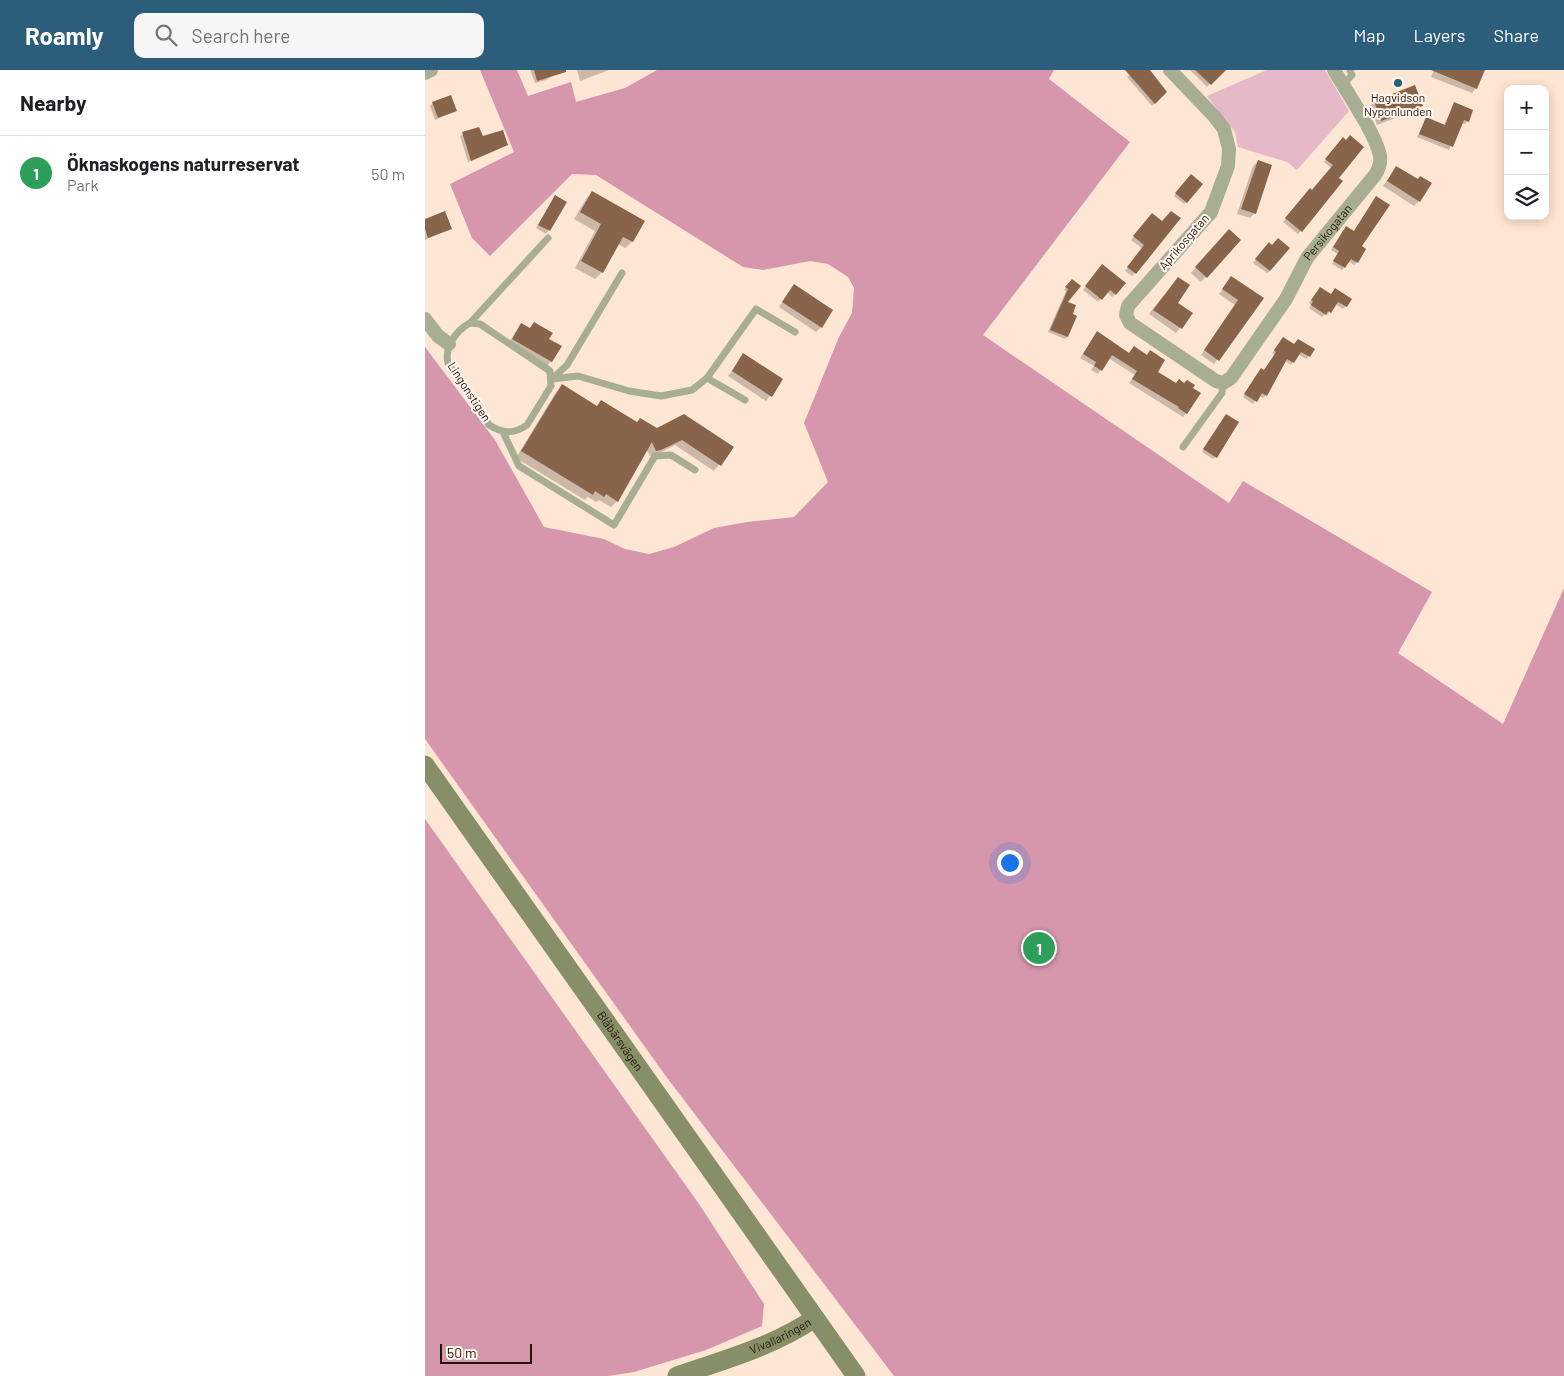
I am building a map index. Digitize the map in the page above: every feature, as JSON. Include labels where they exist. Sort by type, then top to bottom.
[{"type":"street","points":[[425,73],[431,70]]},
{"type":"street","name":"Aprikosgatan","points":[[1170,70],[1214,116],[1224,130],[1229,149],[1228,166],[1211,212],[1128,306],[1126,315],[1130,323],[1219,382]]},
{"type":"street","name":"Persikogatan","points":[[1219,382],[1231,378],[1286,299],[1307,258],[1380,166],[1378,151],[1362,116],[1334,70]]},
{"type":"street","name":"Lingonstigen","points":[[425,319],[438,336],[449,344]]},
{"type":"street","name":"Blåbärsvägen","points":[[425,765],[815,1318]]},
{"type":"street","name":"Vivallaringen","points":[[677,1376],[757,1349],[796,1331],[815,1318],[856,1376]]},
{"type":"lane","points":[[1343,85],[1352,75],[1350,70]]},
{"type":"lane","name":"Lingonstigen","points":[[548,238],[470,323],[465,325],[449,344],[446,355],[448,363],[489,425],[503,432],[511,433],[527,425],[551,386],[552,379],[567,365],[622,273]]},
{"type":"lane","points":[[470,323],[480,324],[544,365],[550,371],[552,379],[578,376],[629,391],[661,396],[693,390],[707,378],[756,309],[795,332]]},
{"type":"lane","points":[[707,378],[745,400]]},
{"type":"lane","points":[[1183,447],[1222,393],[1219,382]]},
{"type":"lane","points":[[503,432],[519,466],[614,525],[655,456],[671,455],[695,470]]},
{"type":"shaded area","points":[[480,70],[517,70],[528,96],[571,82],[576,102],[625,88],[657,70],[1054,70],[1049,79],[1130,142],[983,335],[1229,503],[1243,481],[1432,592],[1398,653],[1503,724],[1564,588],[1564,1376],[894,1376],[665,1075],[425,739],[425,347],[495,440],[544,527],[604,539],[625,549],[649,554],[674,547],[714,528],[794,517],[828,482],[804,423],[839,337],[852,313],[854,288],[848,277],[828,264],[810,261],[763,270],[743,267],[596,175],[572,174],[490,256],[472,238],[450,184],[514,152]]},
{"type":"shaded area","points":[[1267,70],[1325,70],[1349,111],[1297,170],[1287,162],[1238,147],[1235,132],[1207,96]]},
{"type":"shaded area","points":[[425,819],[699,1204],[764,1304],[762,1326],[706,1350],[634,1372],[608,1376],[425,1376]]},
{"type":"building","points":[[534,70],[566,70],[566,72],[537,81]]},
{"type":"building","points":[[1125,70],[1150,70],[1167,92],[1155,104]]},
{"type":"building","points":[[1195,70],[1226,70],[1211,85]]},
{"type":"building","points":[[1431,70],[1485,70],[1477,89]]},
{"type":"building","points":[[1415,85],[1423,106],[1381,121],[1374,101]]},
{"type":"building","points":[[451,95],[457,111],[438,118],[432,102]]},
{"type":"building","points":[[1454,102],[1473,110],[1469,122],[1464,120],[1453,147],[1419,134],[1426,117],[1445,125]]},
{"type":"building","points":[[479,127],[483,136],[503,130],[508,145],[471,161],[462,132]]},
{"type":"building","points":[[1350,135],[1364,147],[1339,178],[1343,181],[1302,232],[1285,218],[1310,188],[1312,190],[1333,165],[1325,159],[1343,137],[1346,140]]},
{"type":"building","points":[[1258,160],[1272,165],[1256,214],[1241,209]]},
{"type":"building","points":[[1396,166],[1418,179],[1420,176],[1432,183],[1420,202],[1387,181]]},
{"type":"building","points":[[1191,174],[1203,184],[1187,203],[1175,193]]},
{"type":"building","points":[[592,191],[645,221],[633,242],[623,237],[603,273],[581,261],[601,224],[580,212]]},
{"type":"building","points":[[555,195],[567,202],[550,231],[538,225]]},
{"type":"building","points":[[1376,196],[1390,205],[1362,246],[1366,249],[1358,263],[1351,259],[1345,268],[1333,261],[1339,251],[1333,247],[1346,226],[1354,231]]},
{"type":"building","points":[[445,211],[452,229],[428,238],[425,229],[425,219]]},
{"type":"building","points":[[1171,211],[1181,218],[1136,274],[1127,267],[1144,245],[1133,236],[1152,213],[1162,221]]},
{"type":"building","points":[[1229,229],[1241,240],[1207,278],[1195,267]]},
{"type":"building","points":[[1278,238],[1290,248],[1270,271],[1255,259],[1269,242],[1272,245]]},
{"type":"building","points":[[1102,264],[1126,283],[1116,295],[1110,290],[1102,300],[1085,286]]},
{"type":"building","points":[[1231,276],[1264,298],[1219,361],[1204,350],[1238,300],[1222,289]]},
{"type":"building","points":[[1178,277],[1190,285],[1178,303],[1193,313],[1182,329],[1153,310]]},
{"type":"building","points":[[1072,279],[1081,286],[1068,302],[1076,305],[1073,314],[1077,316],[1068,337],[1050,330],[1068,289],[1065,287]]},
{"type":"building","points":[[794,284],[833,310],[822,328],[782,302]]},
{"type":"building","points":[[1320,287],[1331,294],[1335,288],[1352,299],[1347,307],[1338,302],[1331,313],[1328,311],[1326,315],[1311,305],[1313,301],[1311,300]]},
{"type":"building","points":[[534,322],[553,333],[549,339],[562,346],[552,362],[512,339],[521,323],[530,328]]},
{"type":"building","points":[[1097,331],[1129,353],[1134,346],[1147,355],[1150,350],[1165,360],[1158,372],[1176,383],[1179,379],[1184,383],[1187,380],[1195,385],[1193,388],[1201,393],[1187,414],[1179,407],[1132,379],[1137,371],[1112,355],[1102,371],[1094,366],[1096,362],[1083,354]]},
{"type":"building","points":[[1283,337],[1294,344],[1298,339],[1315,349],[1310,357],[1301,352],[1294,363],[1287,359],[1267,396],[1262,393],[1257,402],[1244,394],[1261,368],[1264,370]]},
{"type":"building","points":[[743,353],[783,379],[772,397],[732,371]]},
{"type":"building","points":[[562,384],[597,406],[601,400],[637,422],[640,418],[657,428],[684,414],[734,447],[721,466],[682,440],[656,451],[652,442],[618,502],[606,494],[604,497],[595,491],[593,495],[521,451]]},
{"type":"building","points":[[1226,414],[1239,422],[1217,458],[1203,449]]},
{"type":"place","name":"Hagvidson Nyponlunden","points":[[1398,83]]},
{"type":"place","name":"Öknaskogens naturreservat","points":[[1039,948]]}]
